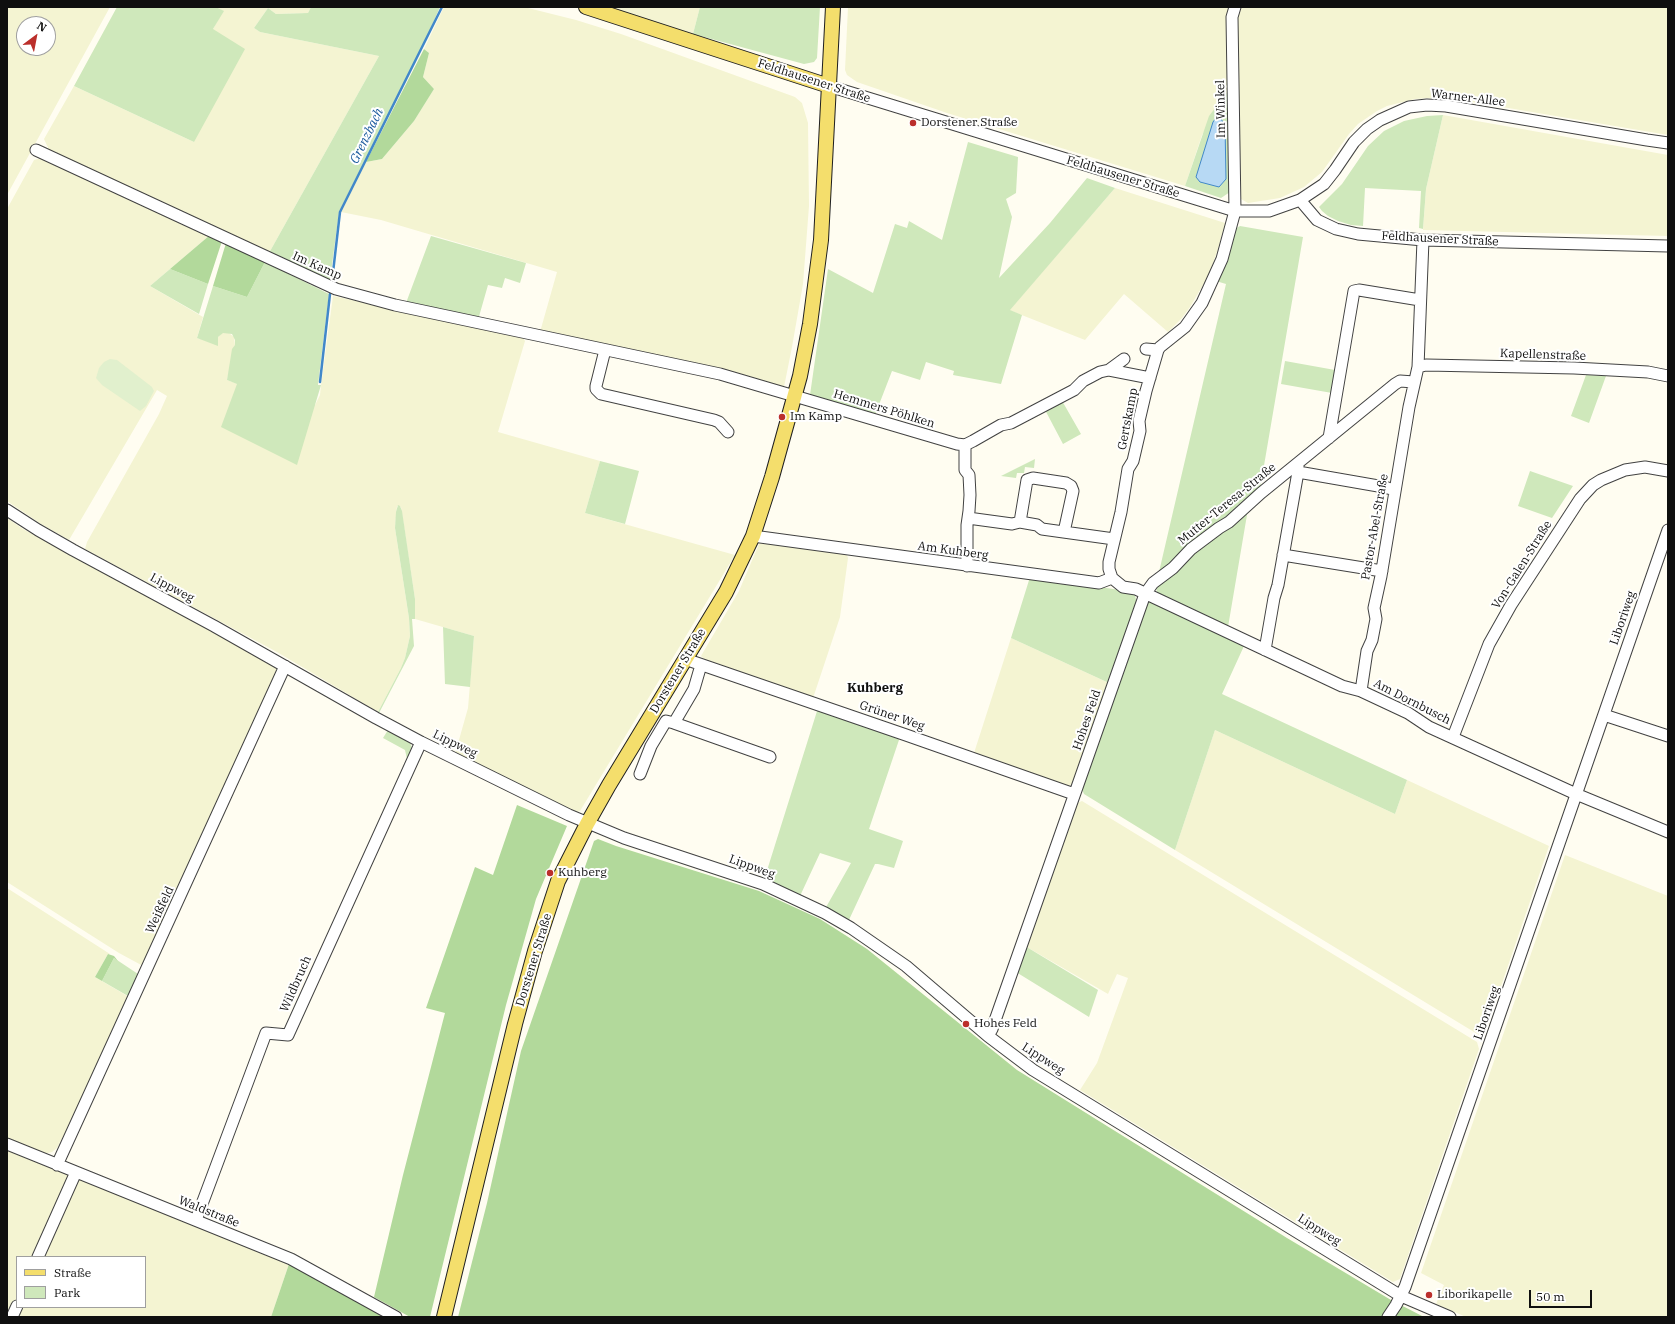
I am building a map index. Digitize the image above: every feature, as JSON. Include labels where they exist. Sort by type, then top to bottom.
[{"type":"main road","name":"Feldhausener Straße","points":[[586,7],[829,86]]},
{"type":"main road","name":"Dorstener Straße","points":[[444,1317],[515,1024],[535,951],[558,881],[587,824],[726,592],[753,536],[772,477],[795,396],[810,324],[821,240],[833,7]]},
{"type":"street","name":"Im Winkel","points":[[1235,7],[1232,17],[1235,211]]},
{"type":"street","name":"Feldhausener Straße","points":[[829,86],[1235,211],[1269,211],[1300,200],[1318,220],[1336,229],[1358,234],[1423,240],[1668,246]]},
{"type":"street","name":"Warner-Allee","points":[[1300,200],[1324,184],[1354,142],[1367,128],[1380,120],[1410,107],[1427,105],[1446,106],[1668,143]]},
{"type":"street","name":"Im Kamp","points":[[36,150],[336,289],[395,305],[720,374],[795,396]]},
{"type":"street","name":"Gertskamp","points":[[1112,578],[1109,569],[1109,562],[1122,512],[1128,469],[1133,461],[1140,431],[1139,421],[1150,378],[1152,349],[1160,346],[1184,327],[1202,303],[1222,259],[1235,211]]},
{"type":"street","points":[[1418,367],[1423,240]]},
{"type":"street","points":[[1329,438],[1354,291],[1360,290],[1420,300]]},
{"type":"street","points":[[605,350],[596,386],[596,389],[601,394],[714,420],[719,422],[728,432]]},
{"type":"street","points":[[967,566],[969,475],[965,470],[965,444],[1001,425],[1011,423],[1067,394],[1074,390],[1083,381],[1094,375],[1109,370],[1124,359]]},
{"type":"street","name":"Kapellenstraße","points":[[1418,367],[1426,365],[1574,368],[1648,372],[1668,376]]},
{"type":"street","name":"Pastor-Abel-Straße","points":[[1361,691],[1367,651],[1372,640],[1376,619],[1374,608],[1382,571],[1414,382],[1418,367]]},
{"type":"street","points":[[1109,370],[1150,378]]},
{"type":"street","name":"Mutter-Teresa-Straße","points":[[1145,594],[1153,583],[1173,568],[1191,549],[1218,528],[1229,522],[1298,468],[1329,438],[1395,384],[1400,381],[1414,382]]},
{"type":"street","name":"Hemmers Pöhlken","points":[[795,396],[957,444],[965,444]]},
{"type":"street","name":"Von-Galen-Straße","points":[[1453,737],[1489,644],[1519,593],[1580,499],[1593,485],[1625,470],[1645,467],[1668,471]]},
{"type":"street","points":[[1266,650],[1298,468],[1384,486],[1395,490]]},
{"type":"street","points":[[1020,522],[1027,480],[1033,478],[1066,483],[1071,486],[1073,491],[1064,532]]},
{"type":"street","name":"Lippweg","points":[[7,510],[73,550],[214,626],[420,742],[587,824],[629,840],[762,884],[825,913],[851,928],[906,966],[988,1036],[1040,1074],[1402,1296],[1450,1317]]},
{"type":"street","points":[[968,518],[1012,524],[1020,522],[1037,525],[1042,529],[1114,539]]},
{"type":"street","name":"Liboriweg","points":[[1388,1317],[1402,1296],[1486,1059],[1604,714],[1664,550],[1668,530]]},
{"type":"street","name":"Am Kuhberg","points":[[753,536],[1099,583],[1112,578]]},
{"type":"street","points":[[1283,554],[1382,571]]},
{"type":"street","points":[[1112,578],[1123,587],[1136,589],[1145,594]]},
{"type":"street","name":"Am Dornbusch","points":[[1145,594],[1342,686],[1361,691],[1408,713],[1429,727],[1576,794],[1668,832]]},
{"type":"street","name":"Hohes Feld","points":[[988,1036],[992,1029],[1145,594]]},
{"type":"street","name":"Grüner Weg","points":[[685,659],[1074,794]]},
{"type":"street","points":[[674,723],[694,689],[701,665]]},
{"type":"street","name":"Weißfeld","points":[[57,1165],[285,666]]},
{"type":"street","points":[[1604,714],[1668,736]]},
{"type":"street","points":[[640,774],[651,746],[666,721],[770,756]]},
{"type":"street","name":"Wildbruch","points":[[196,1220],[266,1033],[288,1035],[420,742]]},
{"type":"street","name":"Waldstraße","points":[[7,1144],[291,1259],[396,1317]]},
{"type":"street","points":[[38,1256],[76,1172]]},
{"type":"green space","points":[[7,7],[110,7],[7,195]]},
{"type":"green space","points":[[117,7],[216,7],[224,11],[213,29],[245,49],[194,142],[74,86]]},
{"type":"green space","points":[[216,7],[311,7],[308,13],[276,14],[268,8],[254,28],[260,32],[379,56],[269,253],[50,152],[44,139],[74,86],[194,142],[213,29],[223,11]]},
{"type":"green space","points":[[311,7],[440,7],[422,48],[339,212],[330,280],[269,253],[379,56],[260,32],[254,28],[268,8],[276,14],[308,13]]},
{"type":"green space","points":[[444,7],[524,7],[576,20],[621,34],[795,97],[802,103],[808,123],[809,206],[803,284],[784,387],[780,389],[540,332],[557,272],[381,220],[341,212],[366,162],[382,159],[414,121],[434,89],[423,77],[429,53],[424,49]]},
{"type":"green space","points":[[606,7],[700,7],[693,34]]},
{"type":"green space","points":[[700,7],[820,7],[817,58],[814,62],[804,64],[693,34]]},
{"type":"green space","points":[[848,7],[1230,7],[1230,89],[1202,135],[1185,186],[947,113],[857,82],[847,75],[845,70]]},
{"type":"green space","points":[[1240,7],[1668,7],[1668,135],[1443,97],[1415,99],[1387,106],[1358,124],[1322,172],[1304,187],[1280,198],[1248,203],[1241,199],[1237,16]]},
{"type":"green space","points":[[424,49],[429,53],[423,77],[434,89],[414,121],[382,159],[366,162]]},
{"type":"green space","points":[[1230,89],[1230,192],[1221,198],[1185,186],[1209,116]]},
{"type":"green space","points":[[1443,115],[1668,155],[1668,236],[1423,230],[1426,189]]},
{"type":"green space","points":[[1443,115],[1426,189],[1423,229],[1419,228],[1421,191],[1365,188],[1363,226],[1351,225],[1338,221],[1322,211],[1319,207],[1342,184],[1368,146],[1384,131],[1404,121],[1427,116]]},
{"type":"green space","points":[[968,142],[1018,157],[1016,193],[1006,199],[1012,217],[999,278],[1050,223],[1087,178],[1115,188],[1010,310],[1022,315],[1001,384],[953,375],[954,371],[926,362],[920,380],[892,371],[875,415],[810,395],[828,269],[873,293],[895,224],[907,228],[909,221],[942,240]]},
{"type":"green space","points":[[44,157],[210,235],[150,286],[203,317],[197,338],[217,343],[218,337],[222,333],[229,333],[234,337],[235,345],[227,380],[238,384],[222,427],[315,405],[320,395],[333,296],[522,336],[525,341],[498,432],[600,461],[585,513],[735,555],[580,811],[574,813],[455,754],[468,708],[474,636],[415,619],[415,599],[401,507],[397,506],[395,528],[409,618],[410,636],[401,668],[378,712],[277,652],[85,549],[87,542],[159,414],[167,396],[157,390],[69,540],[41,524],[7,501],[7,209],[34,160]]},
{"type":"green space","points":[[1115,188],[1225,223],[1209,275],[1182,318],[1168,332],[1124,294],[1085,340],[1009,310]]},
{"type":"green space","points":[[1240,226],[1303,237],[1260,489],[1159,572],[1226,284],[1216,281],[1235,229]]},
{"type":"green space","points":[[210,235],[222,241],[208,284],[170,269]]},
{"type":"green space","points":[[431,236],[526,263],[520,283],[505,278],[502,288],[488,285],[478,320],[406,303]]},
{"type":"green space","points":[[226,243],[265,262],[247,297],[213,286]]},
{"type":"green space","points":[[265,262],[329,294],[318,385],[321,385],[297,465],[221,427],[237,384],[227,380],[235,340],[232,334],[223,333],[218,337],[218,346],[197,338],[213,286],[247,297]]},
{"type":"green space","points":[[170,269],[208,284],[199,314],[150,286]]},
{"type":"green space","points":[[110,359],[117,360],[152,387],[154,391],[146,406],[140,411],[102,385],[96,378],[99,368],[104,362]]},
{"type":"green space","points":[[1285,361],[1335,370],[1332,393],[1281,384]]},
{"type":"green space","points":[[1586,375],[1606,376],[1589,423],[1571,416]]},
{"type":"green space","points":[[1061,399],[1081,434],[1063,444],[1044,408]]},
{"type":"green space","points":[[1035,459],[1034,468],[1025,467],[1024,473],[1017,473],[1016,478],[1001,476]]},
{"type":"green space","points":[[600,461],[639,471],[625,524],[585,513]]},
{"type":"green space","points":[[1530,471],[1573,486],[1552,518],[1518,506]]},
{"type":"green space","points":[[398,505],[402,511],[415,599],[415,619],[412,619],[414,646],[379,713],[378,712],[401,668],[410,636],[409,618],[395,528]]},
{"type":"green space","points":[[1248,509],[1228,627],[1157,593],[1156,585]]},
{"type":"green space","points":[[7,518],[23,529],[279,667],[143,966],[119,953],[7,882]]},
{"type":"green space","points":[[763,542],[840,553],[847,555],[848,558],[840,617],[813,698],[705,660],[701,656],[739,591],[759,544]]},
{"type":"green space","points":[[1030,577],[1134,592],[1137,603],[1109,683],[1011,638]]},
{"type":"green space","points":[[1150,602],[1244,646],[1222,694],[1407,780],[1395,814],[1215,730],[1175,850],[1084,794],[1081,787],[1145,603]]},
{"type":"green space","points":[[443,627],[474,636],[470,687],[445,684]]},
{"type":"green space","points":[[1011,638],[1109,683],[1074,783],[1068,786],[974,753]]},
{"type":"green space","points":[[818,708],[900,737],[869,829],[903,841],[894,868],[875,864],[848,922],[825,909],[851,863],[820,853],[800,896],[764,880]]},
{"type":"green space","points":[[388,730],[410,742],[412,748],[407,759],[405,750],[383,738]]},
{"type":"green space","points":[[1215,730],[1395,814],[1407,780],[1549,846],[1485,1033],[1479,1035],[1175,850]]},
{"type":"green space","points":[[1082,801],[1477,1042],[1479,1049],[1400,1279],[1393,1282],[1080,1090],[1097,1063],[1128,978],[1117,974],[1108,994],[1025,946],[1075,804]]},
{"type":"green space","points":[[517,805],[567,826],[536,899],[506,1005],[430,1317],[410,1317],[374,1297],[403,1175],[445,1013],[426,1008],[475,867],[493,875]]},
{"type":"green space","points":[[598,839],[759,891],[820,919],[867,949],[1017,1070],[1287,1238],[1391,1300],[1424,1317],[458,1317],[487,1203],[521,1051],[594,841]]},
{"type":"green space","points":[[1565,855],[1668,896],[1668,1317],[1466,1317],[1436,1304],[1444,1285],[1421,1273]]},
{"type":"green space","points":[[7,888],[110,954],[108,954],[95,977],[129,997],[67,1129],[57,1148],[48,1153],[42,1153],[7,1140]]},
{"type":"green space","points":[[1025,946],[1098,990],[1089,1017],[1016,972]]},
{"type":"green space","points":[[108,954],[114,956],[118,961],[114,958],[102,981],[95,977]]},
{"type":"green space","points":[[114,958],[138,974],[128,996],[102,981]]},
{"type":"green space","points":[[7,1149],[289,1264],[271,1317],[7,1317]]},
{"type":"green space","points":[[289,1264],[370,1309],[383,1317],[271,1317]]},
{"type":"water","points":[[1216,118],[1221,119],[1225,125],[1226,179],[1219,187],[1200,182],[1196,177],[1213,122]]},
{"type":"waterway","name":"Grenzbach","points":[[332,281],[340,212],[442,7]]},
{"type":"waterway","name":"Grenzbach","points":[[320,382],[330,294]]},
{"type":"place","name":"Dorstener Straße","points":[[913,123]]},
{"type":"place","name":"Im Kamp","points":[[782,417]]},
{"type":"place","name":"Kuhberg","points":[[550,873]]},
{"type":"place","name":"Hohes Feld","points":[[966,1024]]},
{"type":"place","name":"Liborikapelle","points":[[1429,1295]]},
{"type":"district","name":"Kuhberg","points":[[875,688]]}]
